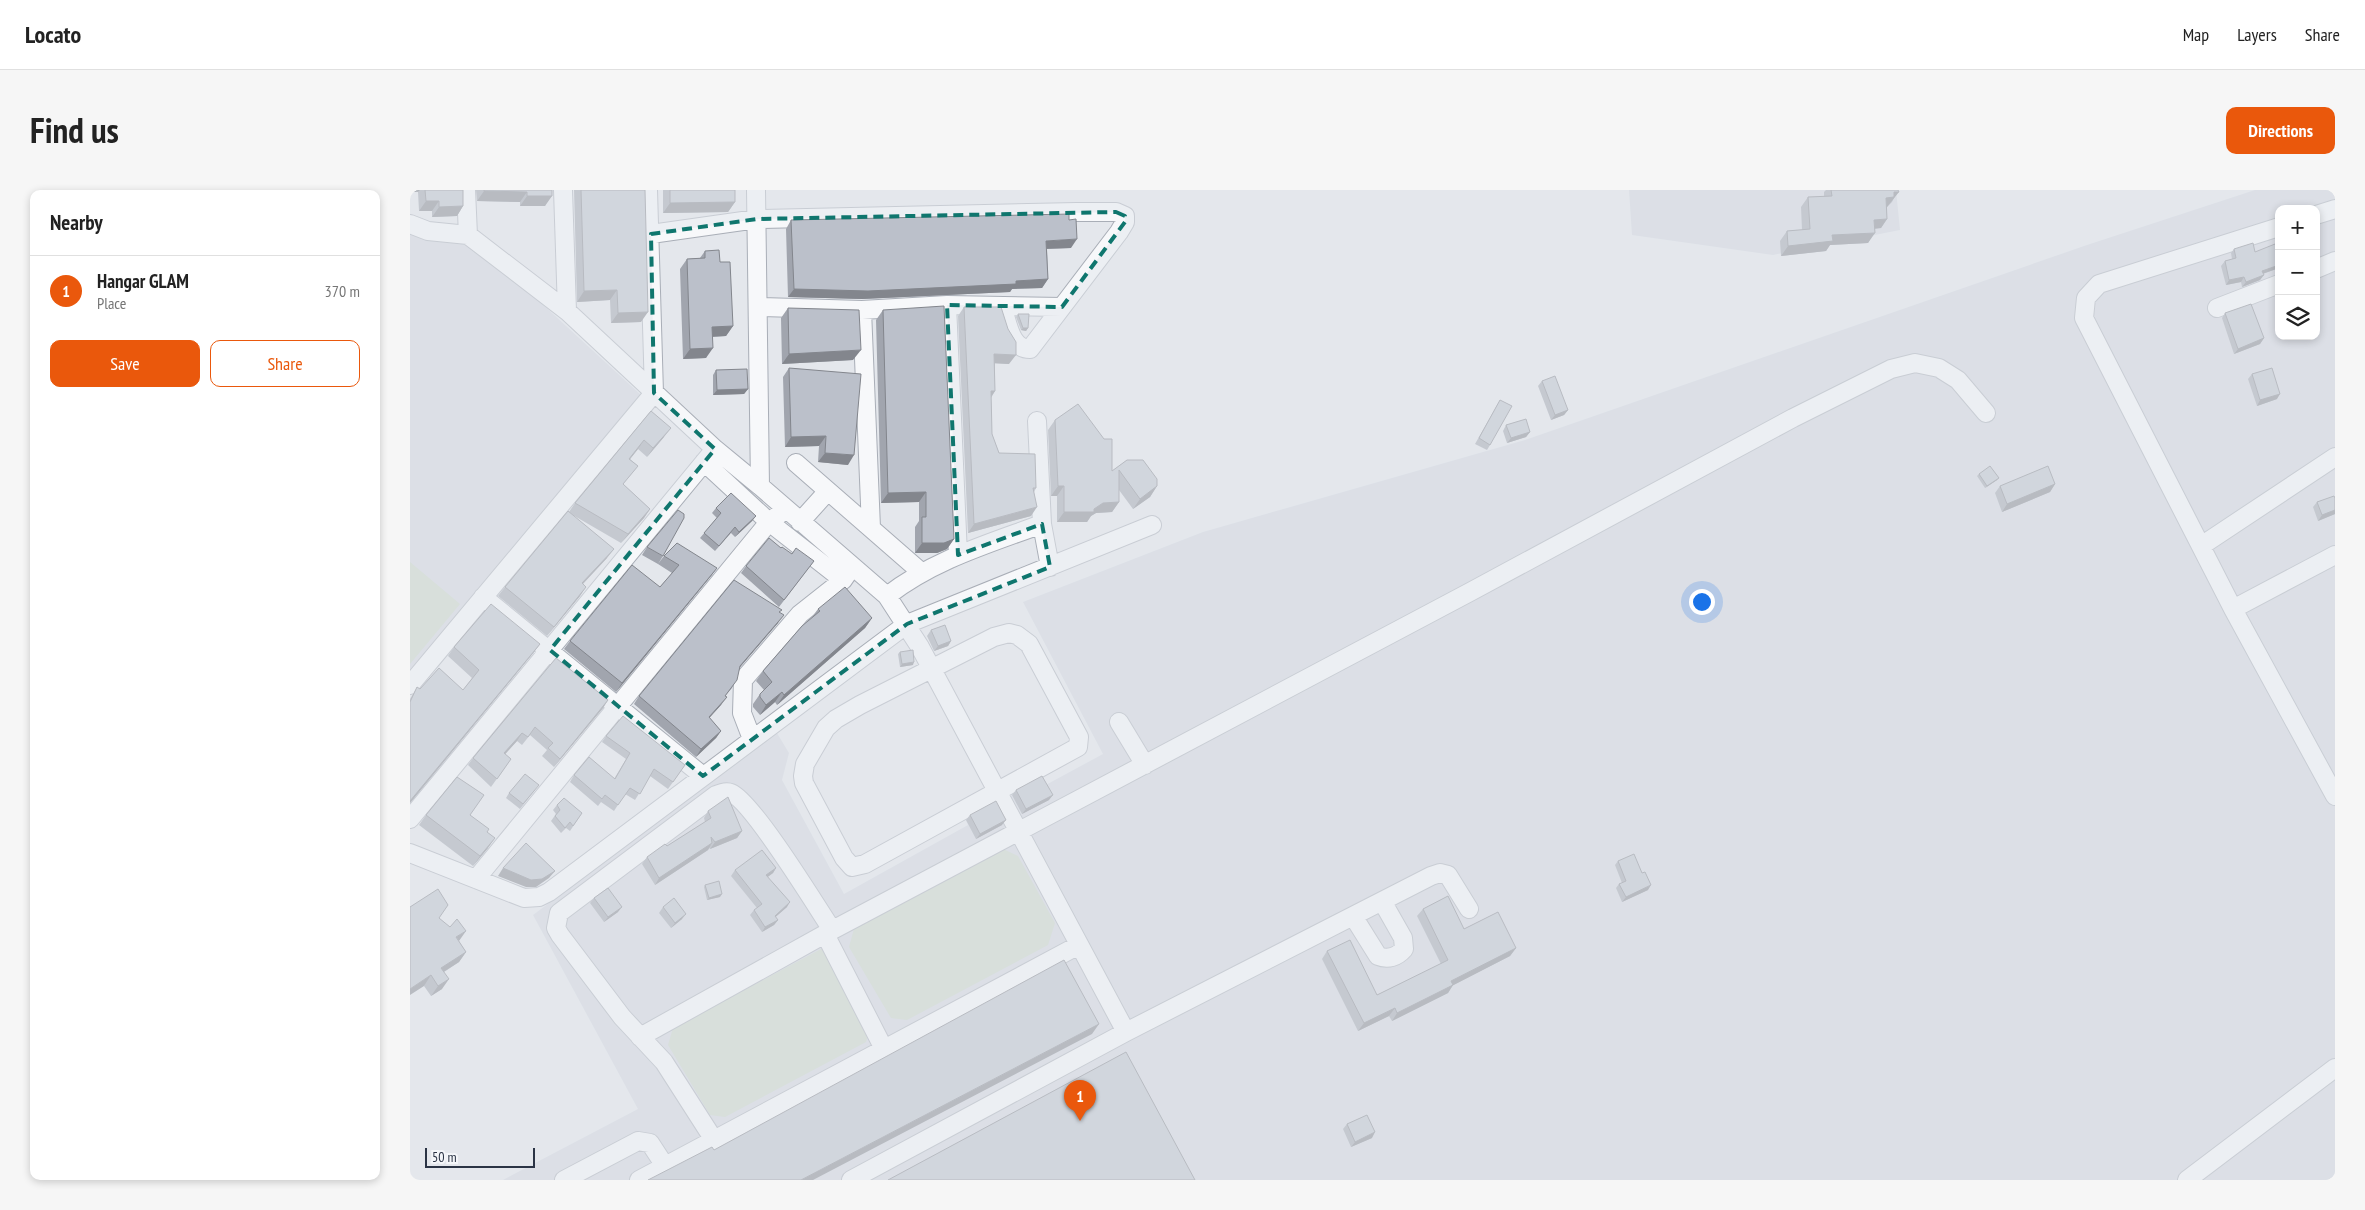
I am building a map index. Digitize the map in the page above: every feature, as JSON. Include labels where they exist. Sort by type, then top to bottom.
[{"type":"street","points":[[466,190],[468,236]]},
{"type":"street","points":[[563,190],[568,311]]},
{"type":"street","points":[[410,685],[654,393],[651,234],[648,190]]},
{"type":"street","points":[[756,190],[760,486]]},
{"type":"street","points":[[2320,214],[2335,209]]},
{"type":"street","points":[[651,234],[757,219],[1077,212],[1116,212],[1125,216],[1125,222],[1119,232],[1030,350],[1024,350],[1015,344],[1002,306]]},
{"type":"street","points":[[410,224],[428,231],[468,236],[568,311],[654,393],[769,522],[887,596],[907,624],[932,669],[1126,1032]]},
{"type":"street","points":[[2275,227],[2108,280],[2091,290],[2083,308],[2087,327],[2233,609],[2335,796]]},
{"type":"street","points":[[2320,267],[2335,261]]},
{"type":"street","points":[[2217,308],[2275,286]]},
{"type":"street","points":[[758,307],[862,310],[947,305],[1062,307]]},
{"type":"street","points":[[947,305],[958,555]]},
{"type":"street","points":[[862,310],[871,528]]},
{"type":"street","points":[[640,1037],[829,932],[1793,418],[1891,369],[1915,364],[1938,368],[1958,380],[1986,413]]},
{"type":"street","points":[[1037,421],[1042,524],[1050,567]]},
{"type":"street","points":[[709,456],[760,486],[800,522],[848,573]]},
{"type":"street","points":[[410,819],[709,456]]},
{"type":"street","points":[[2201,546],[2335,457]]},
{"type":"street","points":[[796,464],[921,572]]},
{"type":"street","points":[[800,522],[827,492]]},
{"type":"street","points":[[476,879],[769,522],[786,509]]},
{"type":"street","points":[[887,596],[921,572],[958,555],[1042,524]]},
{"type":"street","points":[[410,853],[524,898],[539,897],[907,624],[1152,525]]},
{"type":"street","points":[[2233,609],[2335,555]]},
{"type":"street","points":[[752,739],[742,713],[743,680],[800,614],[848,573]]},
{"type":"street","points":[[483,597],[703,776]]},
{"type":"street","points":[[1002,634],[1017,634],[1029,644],[1079,736],[1078,747],[865,864],[852,867],[844,858],[804,783],[805,764],[830,723],[932,669],[1002,634]]},
{"type":"street","points":[[1119,722],[1144,765]]},
{"type":"street","points":[[714,1140],[664,1062],[622,1017],[560,935],[556,920],[564,907],[716,795],[724,792],[732,794],[751,812],[774,842],[829,932],[884,1049]]},
{"type":"street","points":[[851,1180],[1126,1032],[1440,873],[1448,875],[1454,882],[1469,909]]},
{"type":"street","points":[[1353,916],[1378,956],[1390,958],[1400,953],[1404,948],[1403,938],[1382,901]]},
{"type":"street","points":[[639,1180],[1079,945]]},
{"type":"street","points":[[2188,1180],[2335,1068]]},
{"type":"street","points":[[564,1180],[638,1141],[650,1143],[665,1166]]},
{"type":"highlighted area","points":[[1116,212],[1125,216],[1125,222],[1062,307],[947,305],[958,555],[1042,524],[1050,567],[907,624],[703,776],[550,650],[715,449],[654,393],[651,234],[757,219]]},
{"type":"shaded area","points":[[1629,190],[1896,190],[1900,230],[1773,255],[1632,235]]},
{"type":"shaded area","points":[[2255,190],[2335,190],[2335,1180],[503,1180],[638,1109],[533,915],[777,733],[789,753],[782,780],[844,894],[968,825],[964,816],[1037,778],[1042,787],[1103,754],[1023,602],[1203,532],[1525,440],[2087,245]]},
{"type":"shaded area","points":[[410,231],[460,235],[489,255],[641,395],[410,681]]},
{"type":"green space","points":[[410,562],[460,604],[410,664]]},
{"type":"green space","points":[[1003,849],[1018,856],[1055,923],[1048,945],[907,1020],[891,1018],[849,947],[854,929]]},
{"type":"green space","points":[[821,949],[835,954],[872,1021],[866,1042],[725,1117],[710,1115],[668,1045],[673,1028]]},
{"type":"building","points":[[425,190],[463,190],[463,206],[439,207],[439,201],[426,201]]},
{"type":"building","points":[[484,190],[552,190],[552,196],[527,196],[527,192]]},
{"type":"building","points":[[581,190],[645,190],[648,312],[618,313],[617,290],[584,291]]},
{"type":"building","points":[[670,190],[735,190],[735,202],[670,203]]},
{"type":"building","points":[[1831,190],[1898,190],[1899,192],[1894,192],[1894,197],[1886,198],[1887,219],[1874,220],[1875,233],[1832,235],[1833,241],[1788,246],[1787,231],[1810,229],[1808,197],[1832,196]]},
{"type":"building","points":[[1069,214],[1069,220],[1076,219],[1077,239],[1046,241],[1048,279],[1016,281],[1016,284],[868,291],[794,289],[791,220]]},
{"type":"building","points":[[2253,243],[2255,252],[2275,244],[2275,266],[2262,271],[2264,275],[2246,282],[2244,277],[2229,280],[2225,261],[2236,258],[2234,249]]},
{"type":"building","points":[[719,250],[720,262],[730,262],[733,326],[712,327],[713,348],[690,349],[687,259],[705,258],[705,251]]},
{"type":"building","points":[[2251,304],[2264,338],[2238,349],[2225,313]]},
{"type":"building","points":[[944,306],[954,539],[944,543],[922,543],[922,517],[926,517],[926,492],[888,493],[883,310]]},
{"type":"building","points":[[964,307],[1001,307],[1008,329],[1016,342],[1016,355],[994,354],[995,391],[991,391],[992,434],[999,453],[1035,454],[1036,488],[1033,488],[1037,507],[974,524]]},
{"type":"building","points":[[788,308],[859,310],[861,350],[789,354]]},
{"type":"building","points":[[1018,314],[1029,314],[1028,328],[1023,328]]},
{"type":"building","points":[[789,368],[861,374],[854,455],[825,453],[826,436],[791,437]]},
{"type":"building","points":[[2272,368],[2280,394],[2260,400],[2252,374]]},
{"type":"building","points":[[747,369],[748,389],[717,390],[716,370]]},
{"type":"building","points":[[1555,376],[1568,410],[1555,415],[1542,381]]},
{"type":"building","points":[[1500,400],[1512,406],[1490,445],[1479,438]]},
{"type":"building","points":[[1078,404],[1104,439],[1112,439],[1112,471],[1127,460],[1143,460],[1157,479],[1157,486],[1140,499],[1119,470],[1119,502],[1103,503],[1094,509],[1094,512],[1064,512],[1064,486],[1058,486],[1055,420]]},
{"type":"building","points":[[651,411],[671,428],[653,448],[644,440],[629,459],[638,466],[623,484],[650,509],[628,534],[575,503]]},
{"type":"building","points":[[1526,419],[1530,432],[1511,438],[1506,425]]},
{"type":"building","points":[[1990,466],[1999,478],[1987,486],[1979,474]]},
{"type":"building","points":[[2048,466],[2055,484],[2007,504],[2000,486]]},
{"type":"building","points":[[731,493],[756,516],[739,532],[735,527],[719,546],[704,533],[721,513],[716,508]]},
{"type":"building","points":[[2334,496],[2335,510],[2322,515],[2317,502]]},
{"type":"building","points":[[678,510],[684,514],[684,518],[663,556],[647,547]]},
{"type":"building","points":[[568,511],[614,549],[582,583],[586,587],[554,627],[505,587]]},
{"type":"building","points":[[769,538],[792,554],[796,548],[814,561],[784,600],[746,566]]},
{"type":"building","points":[[677,543],[717,568],[622,683],[570,641],[632,565],[660,587],[679,565],[664,556]]},
{"type":"building","points":[[734,580],[782,610],[779,612],[784,615],[740,666],[737,680],[725,696],[727,697],[709,717],[721,731],[701,749],[639,696]]},
{"type":"building","points":[[845,587],[872,618],[784,695],[782,692],[766,705],[760,694],[772,682],[763,671],[802,626],[820,611],[818,609]]},
{"type":"building","points":[[491,604],[540,644],[410,801],[410,702],[417,687],[420,689],[439,668],[463,690],[479,670],[454,647]]},
{"type":"building","points":[[945,625],[951,641],[938,646],[931,630]]},
{"type":"building","points":[[913,650],[914,662],[902,664],[900,652]]},
{"type":"building","points":[[556,658],[608,700],[560,759],[548,748],[553,743],[535,727],[528,737],[522,733],[504,753],[511,759],[497,779],[473,758]]},
{"type":"building","points":[[623,716],[685,765],[673,782],[654,769],[640,794],[630,788],[618,805],[605,795],[602,799],[574,775],[589,757],[615,779],[630,753],[606,736]]},
{"type":"building","points":[[525,774],[539,785],[523,804],[509,793]]},
{"type":"building","points":[[1042,776],[1053,795],[1026,809],[1016,790]]},
{"type":"building","points":[[457,777],[484,795],[470,815],[489,829],[487,832],[495,838],[480,856],[426,815]]},
{"type":"building","points":[[728,797],[742,831],[715,842],[711,837],[712,843],[659,878],[647,857],[665,844],[667,846],[711,818],[708,811]]},
{"type":"building","points":[[564,798],[582,813],[573,826],[570,822],[565,828],[555,816],[560,810],[557,805]]},
{"type":"building","points":[[996,801],[1006,820],[980,834],[970,815]]},
{"type":"building","points":[[526,843],[555,871],[542,879],[531,880],[503,868]]},
{"type":"building","points":[[762,850],[776,868],[766,875],[790,902],[775,916],[778,920],[765,927],[754,910],[762,904],[735,870]]},
{"type":"building","points":[[1634,854],[1642,873],[1645,872],[1651,885],[1626,897],[1619,884],[1626,881],[1618,861]]},
{"type":"building","points":[[719,881],[722,894],[709,898],[705,885]]},
{"type":"building","points":[[608,888],[622,907],[608,917],[594,898]]},
{"type":"building","points":[[438,889],[448,905],[439,918],[450,927],[457,919],[466,931],[456,937],[466,952],[441,968],[449,979],[438,986],[431,975],[410,989],[410,907]]},
{"type":"building","points":[[1448,896],[1464,929],[1498,912],[1516,948],[1451,981],[1453,985],[1397,1013],[1395,1008],[1364,1023],[1327,951],[1350,940],[1377,995],[1448,960],[1423,909]]},
{"type":"building","points":[[674,898],[686,914],[675,923],[663,907]]},
{"type":"building","points":[[1064,960],[1099,1024],[801,1180],[648,1180],[712,1147],[714,1150]]},
{"type":"building","points":[[1126,1052],[1195,1180],[888,1180]]},
{"type":"building","points":[[1367,1115],[1375,1132],[1355,1142],[1347,1124]]},
{"type":"place","name":"Hangar GLAM","points":[[1080,1121]]}]
